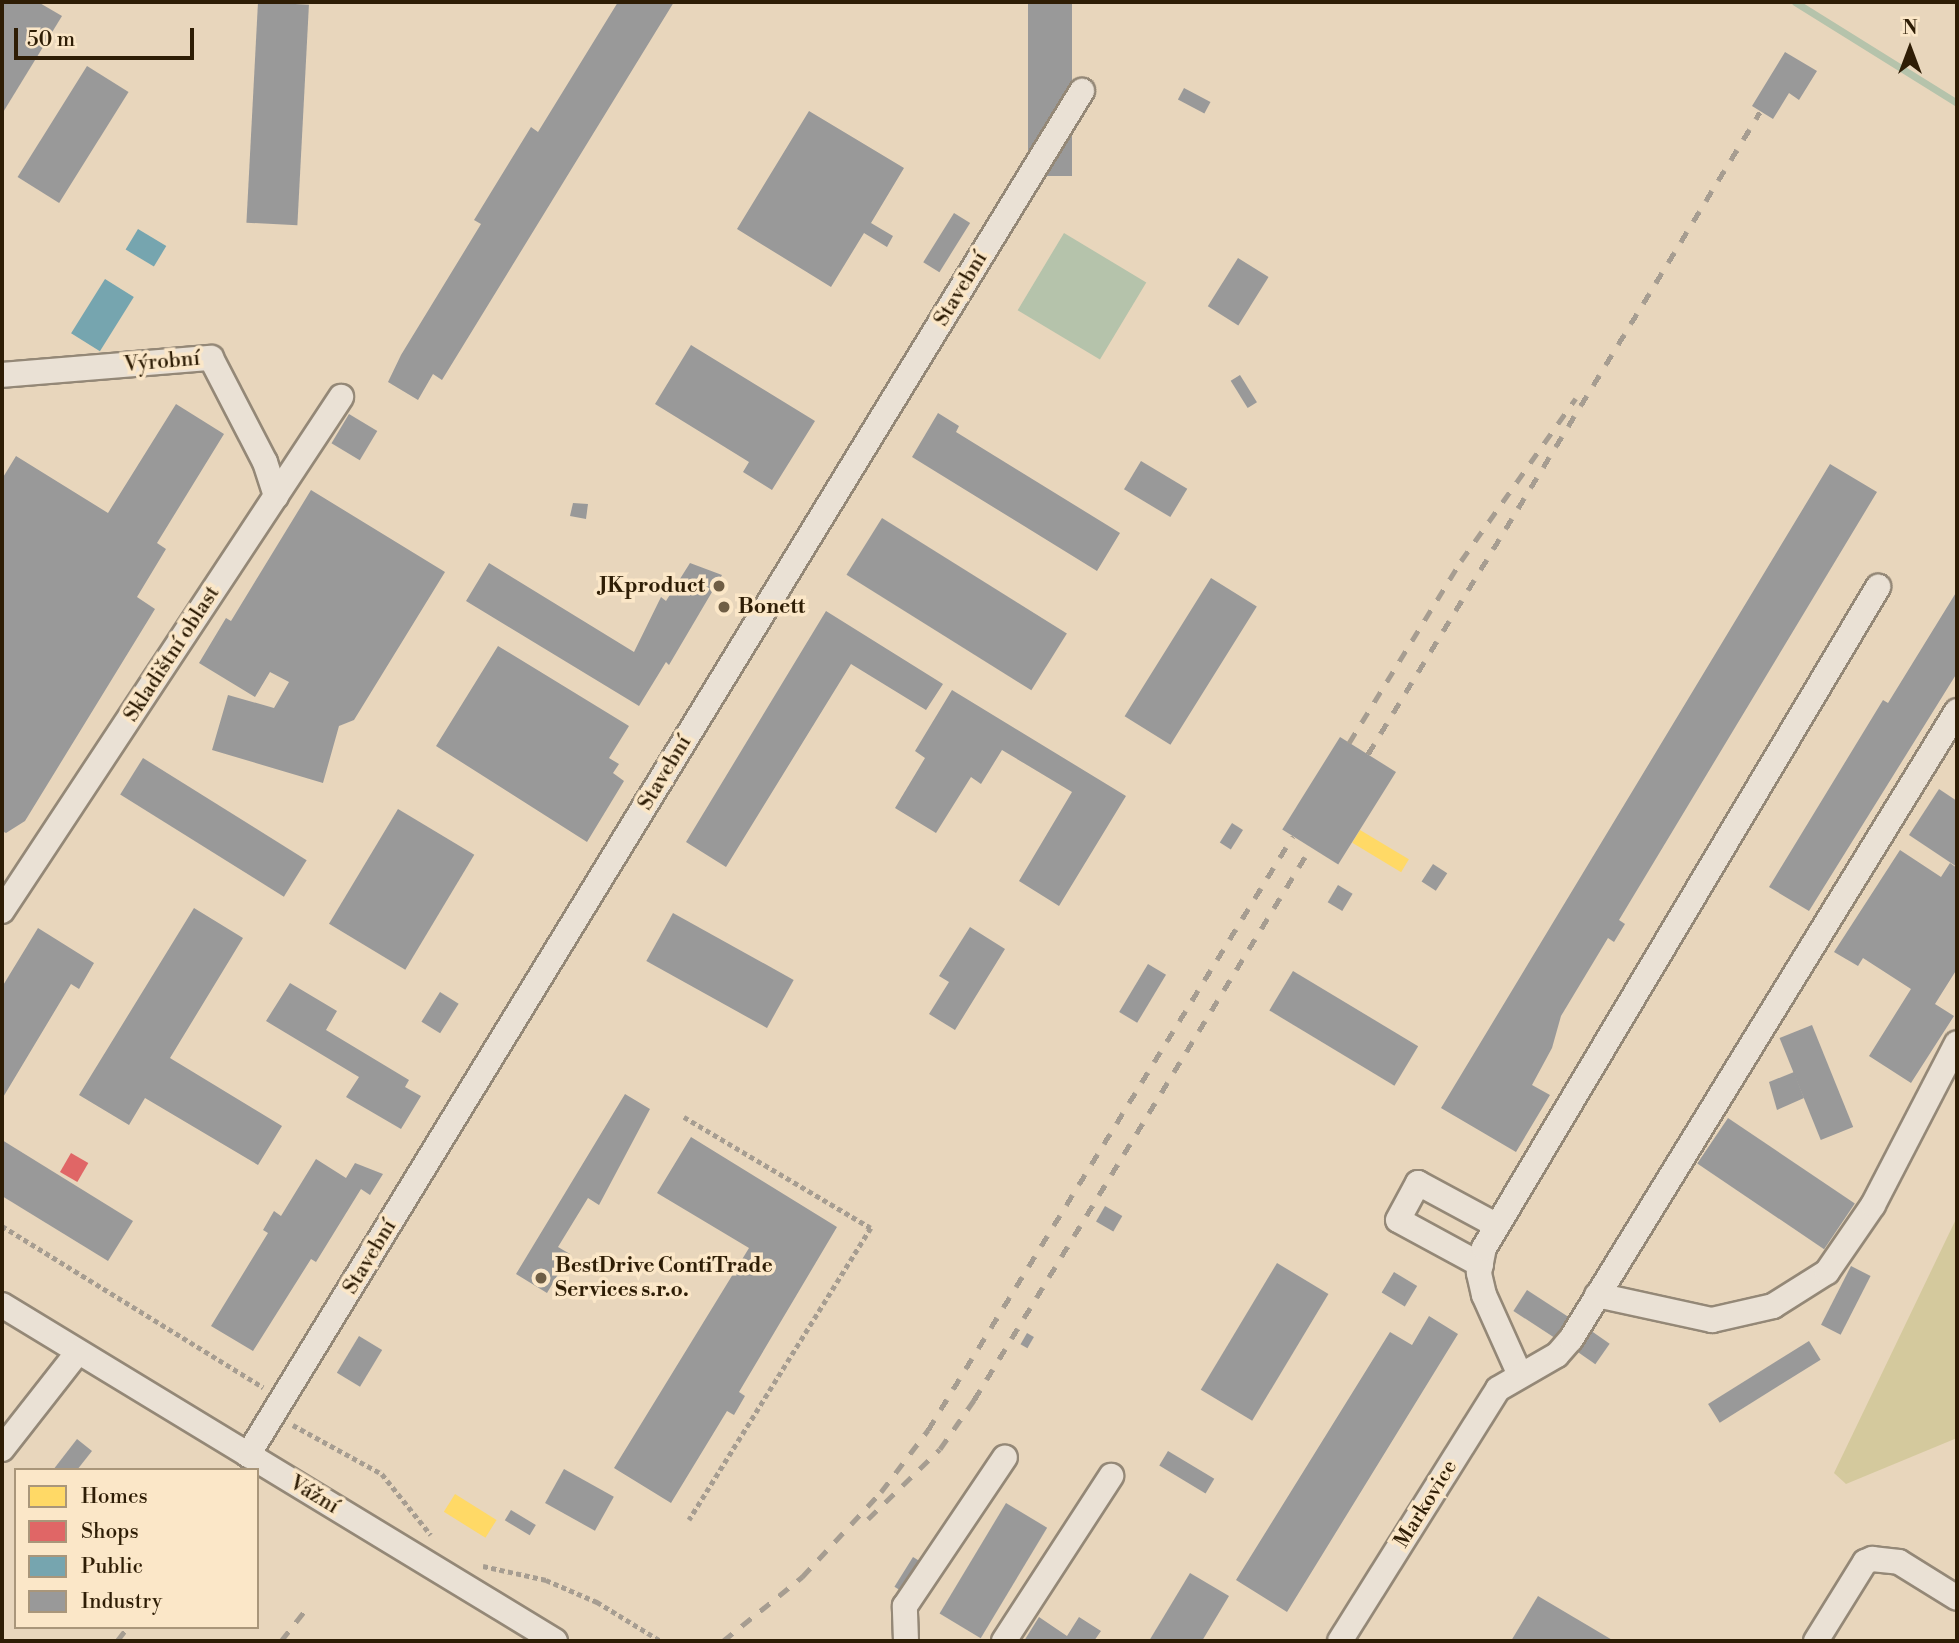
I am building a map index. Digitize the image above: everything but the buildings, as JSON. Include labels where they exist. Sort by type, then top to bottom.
[{"type":"street","name":"Stavební","points":[[248,1455],[1082,91]]},
{"type":"street","name":"Výrobní","points":[[2,375],[211,358],[265,463],[276,496]]},
{"type":"street","name":"Skladištní oblast","points":[[2,911],[341,397]]},
{"type":"street","points":[[1520,1374],[1484,1295],[1480,1265],[1496,1225],[1878,587]]},
{"type":"street","name":"Markovice","points":[[1339,1641],[1498,1389],[1557,1355],[1955,720]]},
{"type":"street","points":[[1597,1295],[1712,1320],[1773,1306],[1827,1272],[1873,1205],[1957,1043]]},
{"type":"street","points":[[1480,1265],[1398,1220],[1418,1183],[1496,1225]]},
{"type":"street","name":"Vážní","points":[[2,1306],[555,1641]]},
{"type":"street","points":[[2,1449],[78,1352]]},
{"type":"street","points":[[906,1641],[905,1606],[1006,1457]]},
{"type":"street","points":[[1004,1641],[1111,1476]]},
{"type":"street","points":[[1816,1641],[1865,1562],[1872,1559],[1899,1562],[1957,1598]]},
{"type":"path","points":[[684,1117],[871,1227],[689,1520]]},
{"type":"path","points":[[2,1226],[382,1474],[428,1534],[440,1541]]},
{"type":"path","points":[[475,1562],[556,1584],[597,1602],[661,1641]]},
{"type":"shaded area","points":[[1064,233],[1146,282],[1100,360],[1018,310]]},
{"type":"shaded area","points":[[1957,1217],[1957,1438],[1846,1484],[1834,1473]]},
{"type":"waterway","points":[[1795,2],[1957,103]]},
{"type":"railway","points":[[1368,754],[1760,112]]},
{"type":"railway","points":[[1349,743],[1461,561],[1576,398]]},
{"type":"railway","points":[[723,1641],[802,1577],[881,1492],[928,1430],[1293,836]]},
{"type":"railway","points":[[868,1519],[940,1449],[974,1400],[1311,847]]},
{"type":"railway","points":[[281,1641],[307,1608]]},
{"type":"railway","points":[[117,1641],[126,1629]]},
{"type":"place","name":"JKproduct","points":[[719,586]]},
{"type":"place","name":"Bonett","points":[[724,607]]},
{"type":"place","name":"BestDrive ContiTrade Services s.r.o.","points":[[541,1278]]}]
